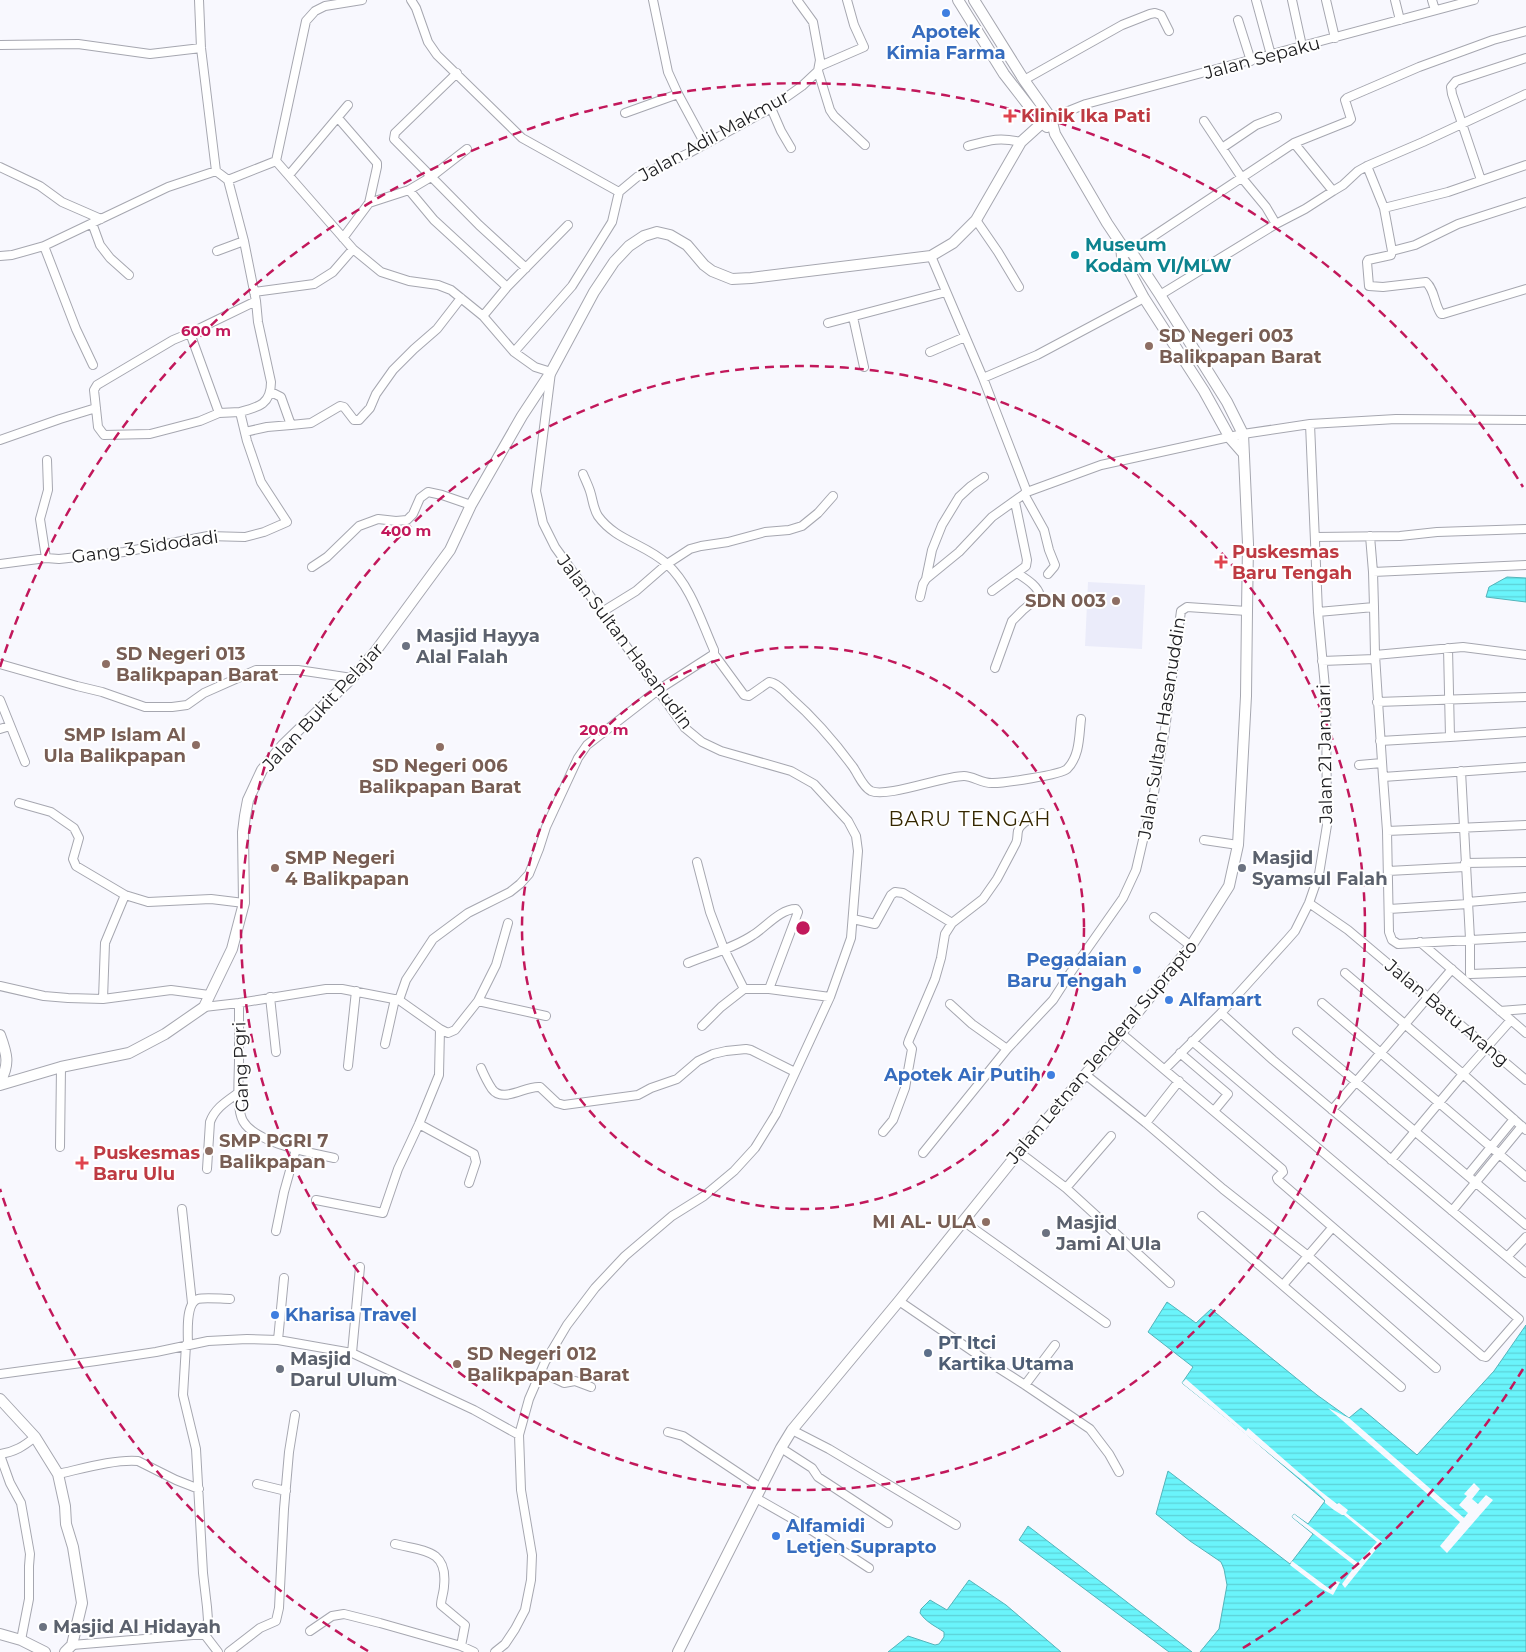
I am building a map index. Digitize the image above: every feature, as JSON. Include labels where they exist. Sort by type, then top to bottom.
[{"type":"main road","points":[[958,0],[1004,74],[1046,120]]},
{"type":"main road","points":[[974,0],[1024,80],[1094,203],[1121,244],[1131,251],[1160,295],[1226,402],[1243,434]]},
{"type":"main road","name":"Jalan Sultan Hasanudin","points":[[551,372],[594,292],[614,262],[629,246],[644,236],[657,232],[670,235],[687,245],[704,265],[712,271],[732,279],[930,256],[953,242],[976,220],[1021,142],[1046,120]]},
{"type":"main road","points":[[1121,244],[1122,257],[1144,298],[1204,390],[1230,438],[1244,454]]},
{"type":"main road","name":"Jalan Bukit Pelajar","points":[[204,1007],[208,995],[232,949],[244,903],[242,832],[248,800],[262,770],[283,745],[352,678],[387,638],[450,550],[471,504],[522,416],[551,372]]},
{"type":"main road","name":"Jalan Letnan Jenderal Suprapto","points":[[678,1652],[781,1448],[792,1430],[899,1302],[1019,1152],[1086,1075],[1191,946],[1229,886],[1238,845],[1246,696],[1248,544],[1243,434]]},
{"type":"main road","points":[[0,1084],[61,1067],[128,1053],[165,1034],[204,1007]]},
{"type":"main road","points":[[0,1035],[5,1047],[8,1063],[0,1084]]},
{"type":"main road","points":[[0,1399],[35,1437],[58,1474],[82,1603],[68,1648]]},
{"type":"main road","points":[[0,1634],[21,1640],[46,1652]]},
{"type":"street","points":[[199,0],[201,48],[216,171],[228,180],[244,241],[256,301],[258,322],[271,382],[271,392],[268,400],[255,408],[240,412],[219,413],[200,421],[150,434],[104,435],[98,427],[94,390],[97,385],[173,340],[256,301]]},
{"type":"street","points":[[276,161],[306,21],[324,3],[362,0]]},
{"type":"street","points":[[411,0],[416,8],[428,42],[437,55],[522,138],[619,192],[612,222],[572,286],[514,352]]},
{"type":"street","points":[[654,0],[668,72],[705,144]]},
{"type":"street","points":[[797,0],[813,22],[819,68],[830,110],[865,145]]},
{"type":"street","name":"Jalan Adil Makmur","points":[[619,192],[637,177],[689,153],[771,108],[802,86],[819,68],[864,47],[854,26],[847,0]]},
{"type":"street","points":[[1256,0],[1272,55]]},
{"type":"street","points":[[1292,0],[1302,46]]},
{"type":"street","points":[[1326,0],[1335,38]]},
{"type":"street","points":[[1395,0],[1400,20]]},
{"type":"street","points":[[1432,0],[1435,10]]},
{"type":"street","name":"Jalan Sepaku","points":[[1046,120],[1086,104],[1474,0]]},
{"type":"street","points":[[1024,80],[1122,24],[1150,14],[1161,15],[1169,31]]},
{"type":"street","points":[[1238,20],[1251,61]]},
{"type":"street","points":[[1122,257],[1294,143],[1349,121],[1351,119],[1345,100],[1347,98],[1419,67],[1493,40],[1526,31]]},
{"type":"street","points":[[0,45],[78,44],[150,54],[201,48]]},
{"type":"street","points":[[1481,180],[1451,87],[1456,81],[1526,58]]},
{"type":"street","points":[[456,73],[395,133],[394,139],[479,225],[526,268]]},
{"type":"street","points":[[625,113],[678,94]]},
{"type":"street","points":[[1160,295],[1276,224],[1305,209],[1367,166],[1526,94]]},
{"type":"street","points":[[290,175],[326,129],[348,105]]},
{"type":"street","points":[[771,108],[791,148]]},
{"type":"street","points":[[1222,148],[1256,125],[1277,117]]},
{"type":"street","points":[[338,118],[376,163],[377,167],[369,203],[343,238]]},
{"type":"street","points":[[1204,122],[1276,224]]},
{"type":"street","points":[[968,146],[992,139],[1004,138],[1021,142]]},
{"type":"street","points":[[1294,143],[1333,191]]},
{"type":"street","points":[[369,203],[410,190],[431,177],[467,149]]},
{"type":"street","points":[[276,161],[353,249],[381,272],[408,281],[438,285],[451,290],[483,316],[514,352],[535,367],[551,372]]},
{"type":"street","points":[[228,180],[276,161]]},
{"type":"street","points":[[1384,208],[1448,192],[1526,165]]},
{"type":"street","points":[[1367,166],[1384,208],[1392,251]]},
{"type":"street","points":[[0,167],[40,186],[62,202],[101,219]]},
{"type":"street","points":[[0,256],[12,255],[44,246],[168,187],[216,171]]},
{"type":"street","points":[[410,190],[434,220],[507,287]]},
{"type":"street","points":[[1526,202],[1458,224],[1415,245],[1392,251],[1391,255],[1368,260],[1367,262],[1369,286],[1383,287],[1426,282],[1430,285],[1437,309],[1441,314],[1526,289]]},
{"type":"street","points":[[976,220],[1019,288]]},
{"type":"street","points":[[92,223],[100,245],[110,258],[129,275]]},
{"type":"street","points":[[483,316],[507,287],[568,225]]},
{"type":"street","points":[[217,251],[244,241]]},
{"type":"street","points":[[44,246],[76,329],[93,364]]},
{"type":"street","points":[[254,292],[314,284],[333,272],[353,249]]},
{"type":"street","points":[[930,256],[983,378],[1026,493],[1044,530],[1054,563],[1054,568],[1048,574]]},
{"type":"street","points":[[828,323],[946,292]]},
{"type":"street","points":[[240,412],[245,432],[267,427],[311,423],[340,406],[344,407],[354,420],[363,417],[388,376],[402,359],[437,329],[461,298]]},
{"type":"street","points":[[983,378],[1037,355],[1144,298]]},
{"type":"street","points":[[852,317],[864,367]]},
{"type":"street","points":[[190,333],[219,413]]},
{"type":"street","points":[[930,352],[965,337]]},
{"type":"street","name":"Jalan Sultan Hasanudin","points":[[495,1652],[516,1630],[525,1610],[531,1580],[532,1555],[521,1490],[519,1435],[529,1399],[541,1372],[567,1325],[595,1288],[625,1256],[672,1216],[704,1196],[734,1171],[755,1148],[776,1114],[830,997],[851,938],[858,851],[856,836],[848,821],[814,784],[791,771],[721,751],[702,742],[685,728],[555,547],[543,523],[536,491],[551,372]]},
{"type":"street","points":[[271,392],[281,397],[291,425]]},
{"type":"street","points":[[0,440],[96,408]]},
{"type":"street","points":[[926,578],[959,552],[992,517],[1026,493],[1102,465],[1243,434],[1310,424],[1396,419],[1526,420]]},
{"type":"street","name":"Jalan 21 Januari","points":[[1165,1069],[1221,1013],[1288,939],[1295,930],[1309,903],[1319,874],[1327,825],[1326,698],[1318,612],[1310,424]]},
{"type":"street","name":"Gang 3 Sidodadi","points":[[0,564],[46,558],[59,559],[124,552],[208,536],[245,537],[264,532],[287,522],[261,482],[245,432]]},
{"type":"street","points":[[46,558],[40,519],[48,490],[47,460]]},
{"type":"street","points":[[583,474],[591,493],[594,508],[607,527],[626,540],[649,550],[667,564],[681,580],[690,595],[714,650],[714,654],[744,695],[749,696],[769,682],[778,686],[817,723],[866,786],[875,792],[966,776],[992,784],[1060,772],[1065,770],[1072,762],[1078,750],[1081,719]]},
{"type":"street","points":[[920,597],[932,550],[942,525],[959,497],[984,477]]},
{"type":"street","points":[[312,567],[327,557],[359,526],[378,519],[408,520],[414,514],[420,498],[428,492],[442,494],[471,504]]},
{"type":"street","points":[[602,612],[636,591],[667,564],[690,549],[728,542],[764,532],[789,530],[802,526],[818,513],[833,496]]},
{"type":"street","points":[[992,591],[1026,566],[1027,560],[1015,502]]},
{"type":"street","points":[[1315,537],[1400,536],[1437,532],[1526,529]]},
{"type":"street","points":[[1370,536],[1377,702],[1387,831],[1390,932],[1392,940],[1398,944],[1526,937]]},
{"type":"street","points":[[1373,572],[1526,565]]},
{"type":"street","points":[[995,668],[1012,621],[1041,594],[1034,585],[1018,573]]},
{"type":"street","name":"Jalan Sultan Hasanuddin","points":[[923,1153],[1007,1049],[1053,1000],[1123,898],[1136,870],[1154,793],[1181,611],[1187,607],[1247,611]]},
{"type":"street","points":[[1318,612],[1374,607]]},
{"type":"street","points":[[1322,661],[1463,647],[1526,655]]},
{"type":"street","points":[[1448,648],[1450,737]]},
{"type":"street","points":[[385,1044],[397,999],[406,980],[433,939],[468,913],[510,892],[529,874],[540,849],[546,827],[578,758],[587,745],[658,690],[714,654]]},
{"type":"street","points":[[0,664],[102,692],[145,707],[187,705],[204,694],[256,670],[298,670],[352,678]]},
{"type":"street","points":[[1377,702],[1526,697]]},
{"type":"street","points":[[0,700],[26,762]]},
{"type":"street","points":[[0,729],[10,726]]},
{"type":"street","points":[[1380,741],[1526,732]]},
{"type":"street","points":[[1359,765],[1382,763]]},
{"type":"street","points":[[1383,777],[1526,767]]},
{"type":"street","points":[[1461,771],[1471,975],[1526,972]]},
{"type":"street","points":[[19,803],[51,812],[74,828],[79,838],[73,859],[76,866],[125,895],[148,902],[211,899],[244,903]]},
{"type":"street","points":[[883,1132],[893,1120],[905,1088],[912,1049],[908,1043],[935,979],[945,934],[952,923],[983,899],[997,879],[1016,843],[1021,825],[1042,813]]},
{"type":"street","points":[[1387,831],[1526,825]]},
{"type":"street","points":[[1204,840],[1238,845]]},
{"type":"street","points":[[697,862],[710,912],[724,949],[744,989]]},
{"type":"street","points":[[1388,871],[1526,862]]},
{"type":"street","points":[[853,919],[874,924],[891,895],[898,892],[903,893],[952,923]]},
{"type":"street","points":[[103,999],[105,943],[125,895]]},
{"type":"street","points":[[1390,909],[1526,897]]},
{"type":"street","name":"Jalan Batu Arang","points":[[1309,903],[1348,930],[1526,1080]]},
{"type":"street","points":[[688,962],[724,949],[752,936],[783,913],[793,908],[796,909],[798,912],[769,989]]},
{"type":"street","points":[[1154,917],[1191,946]]},
{"type":"street","points":[[204,1007],[326,989],[342,989],[397,999],[448,1033],[455,1030],[478,1001],[496,965],[508,923]]},
{"type":"street","points":[[1420,942],[1526,1033]]},
{"type":"street","points":[[1332,1110],[1452,969]]},
{"type":"street","points":[[1345,973],[1524,1128],[1498,1154],[1452,1211]]},
{"type":"street","points":[[0,986],[44,996],[68,998],[103,999],[171,990],[208,995]]},
{"type":"street","points":[[702,1026],[721,1007],[744,989],[769,989],[830,997]]},
{"type":"street","points":[[348,1066],[356,992]]},
{"type":"street","points":[[270,997],[276,1052]]},
{"type":"street","points":[[478,1001],[546,1016]]},
{"type":"street","name":"Gang Pgri","points":[[239,1003],[238,1093],[242,1120],[249,1129],[264,1138],[296,1149],[334,1158]]},
{"type":"street","points":[[1322,1003],[1526,1177]]},
{"type":"street","points":[[950,1004],[972,1024],[1007,1049]]},
{"type":"street","points":[[1500,1011],[1526,1009]]},
{"type":"street","points":[[1221,1013],[1332,1110],[1526,1274]]},
{"type":"street","points":[[1391,1160],[1510,1020]]},
{"type":"street","points":[[316,1200],[384,1213],[398,1169],[420,1124],[439,1075],[440,1029]]},
{"type":"street","points":[[1297,1032],[1468,1174],[1526,1225]]},
{"type":"street","points":[[1121,1033],[1282,1169],[1283,1172],[1277,1179],[1332,1228],[1483,1357],[1486,1357],[1519,1319],[1192,1040]]},
{"type":"street","points":[[481,1068],[492,1090],[497,1094],[507,1095],[533,1087],[540,1087],[557,1102],[564,1105],[638,1095],[651,1088],[677,1079],[698,1061],[726,1050],[751,1050],[795,1072]]},
{"type":"street","points":[[1180,1053],[1228,1094]]},
{"type":"street","points":[[60,1148],[61,1067]]},
{"type":"street","points":[[1086,1075],[1223,1189],[1308,1256],[1436,1368]]},
{"type":"street","points":[[1214,1111],[1238,1080]]},
{"type":"street","points":[[1146,1123],[1179,1081]]},
{"type":"street","points":[[207,1169],[210,1122],[216,1110],[238,1093]]},
{"type":"street","points":[[1468,1174],[1514,1120]]},
{"type":"street","points":[[420,1124],[474,1154],[476,1162],[469,1183]]},
{"type":"street","points":[[1066,1188],[1111,1136]]},
{"type":"street","points":[[276,1232],[284,1192],[296,1149]]},
{"type":"street","points":[[1019,1152],[1066,1188],[1170,1283]]},
{"type":"street","points":[[182,1210],[192,1303]]},
{"type":"street","points":[[1202,1216],[1401,1387]]},
{"type":"street","points":[[963,1222],[1106,1323]]},
{"type":"street","points":[[1283,1285],[1332,1228]]},
{"type":"street","points":[[1507,1257],[1526,1237]]},
{"type":"street","points":[[352,1353],[360,1267]]},
{"type":"street","points":[[278,1340],[284,1278]]},
{"type":"street","points":[[205,1636],[208,1620],[203,1573],[196,1448],[187,1417],[184,1395],[189,1308],[197,1299],[230,1299]]},
{"type":"street","points":[[899,1302],[1090,1429],[1109,1454],[1118,1472]]},
{"type":"street","points":[[0,1374],[96,1361],[208,1341],[278,1340],[352,1353],[474,1410],[519,1435]]},
{"type":"street","points":[[1025,1385],[1055,1345]]},
{"type":"street","points":[[541,1372],[564,1383],[575,1382],[591,1387]]},
{"type":"street","points":[[229,1652],[260,1628],[276,1622],[279,1608],[288,1452],[294,1415]]},
{"type":"street","points":[[792,1430],[829,1449],[956,1525]]},
{"type":"street","points":[[668,1432],[684,1436],[761,1488]]},
{"type":"street","points":[[21,1640],[29,1599],[30,1554],[21,1503],[10,1483],[0,1454],[18,1450],[35,1437]]},
{"type":"street","points":[[781,1448],[807,1464],[825,1482],[888,1523]]},
{"type":"street","points":[[58,1474],[138,1460],[176,1480],[199,1489]]},
{"type":"street","points":[[257,1484],[286,1491]]},
{"type":"street","points":[[756,1498],[869,1568]]},
{"type":"street","points":[[395,1544],[432,1554],[439,1559],[445,1575],[440,1605],[464,1625],[461,1646]]},
{"type":"street","points":[[310,1631],[332,1616],[344,1614],[461,1646],[474,1652]]},
{"type":"street","points":[[68,1648],[193,1634],[205,1636],[218,1652]]},
{"type":"shaded area","name":"SDN 003","points":[[1088,582],[1145,585],[1142,649],[1085,646]]},
{"type":"water","points":[[1507,577],[1526,578],[1526,602],[1486,597],[1489,587]]},
{"type":"water","points":[[1167,1302],[1196,1323],[1211,1309],[1317,1395],[1349,1418],[1361,1408],[1417,1455],[1494,1371],[1526,1325],[1526,1652],[1200,1652],[1219,1629],[1227,1585],[1221,1562],[1190,1541],[1156,1514],[1168,1471],[1290,1564],[1313,1534],[1292,1517],[1294,1514],[1308,1524],[1325,1501],[1245,1433],[1182,1383],[1193,1367],[1148,1332]]},
{"type":"water","points":[[1028,1526],[1192,1652],[1169,1652],[1019,1540]]},
{"type":"water","points":[[969,1580],[1006,1605],[1061,1652],[888,1652],[908,1636],[935,1645],[939,1644],[944,1637],[944,1632],[925,1619],[920,1613],[921,1609],[930,1600],[947,1610]]},
{"type":"pier","points":[[1186,1379],[1246,1431],[1248,1428],[1319,1490],[1348,1510],[1346,1513],[1382,1542],[1345,1588],[1342,1584],[1355,1566],[1292,1517],[1294,1514],[1358,1563],[1377,1542],[1344,1515],[1325,1503],[1325,1500],[1318,1493],[1182,1383]]},
{"type":"pier","points":[[1328,1408],[1349,1418],[1464,1518],[1468,1513],[1459,1505],[1467,1496],[1464,1494],[1474,1483],[1480,1489],[1472,1499],[1478,1504],[1486,1495],[1493,1500],[1447,1553],[1440,1546],[1460,1522]]},
{"type":"pier","points":[[1292,1561],[1331,1590],[1336,1581],[1340,1582],[1333,1595],[1320,1588],[1290,1565]]},
{"type":"place","name":"Apotek Kimia Farma","points":[[946,13]]},
{"type":"place","name":"Klinik Ika Pati","points":[[1010,116]]},
{"type":"place","name":"Museum Kodam VI/MLW","points":[[1075,255]]},
{"type":"place","name":"SD Negeri 003 Balikpapan Barat","points":[[1149,346]]},
{"type":"place","name":"Puskesmas Baru Tengah","points":[[1221,562]]},
{"type":"place","name":"SDN 003","points":[[1116,601]]},
{"type":"place","name":"Masjid Hayya Alal Falah","points":[[406,646]]},
{"type":"place","name":"SD Negeri 013 Balikpapan Barat","points":[[106,664]]},
{"type":"place","name":"SMP Islam Al Ula Balikpapan","points":[[196,745]]},
{"type":"place","name":"SD Negeri 006 Balikpapan Barat","points":[[440,747]]},
{"type":"place","name":"SMP Negeri 4 Balikpapan","points":[[275,868]]},
{"type":"place","name":"Masjid Syamsul Falah","points":[[1242,868]]},
{"type":"place","name":"Pegadaian Baru Tengah","points":[[1137,970]]},
{"type":"place","name":"Alfamart","points":[[1169,1000]]},
{"type":"place","name":"Apotek Air Putih","points":[[1051,1075]]},
{"type":"place","name":"SMP PGRI 7 Balikpapan","points":[[209,1151]]},
{"type":"place","name":"Puskesmas Baru Ulu","points":[[82,1163]]},
{"type":"place","name":"MI AL- ULA","points":[[986,1222]]},
{"type":"place","name":"Masjid Jami Al Ula","points":[[1046,1233]]},
{"type":"place","name":"Kharisa Travel","points":[[275,1315]]},
{"type":"place","name":"PT Itci Kartika Utama","points":[[928,1353]]},
{"type":"place","name":"SD Negeri 012 Balikpapan Barat","points":[[457,1364]]},
{"type":"place","name":"Masjid Darul Ulum","points":[[280,1369]]},
{"type":"place","name":"Alfamidi Letjen Suprapto","points":[[776,1536]]},
{"type":"place","name":"Masjid Al Hidayah","points":[[43,1627]]},
{"type":"district","name":"BARU TENGAH","points":[[970,819]]}]
